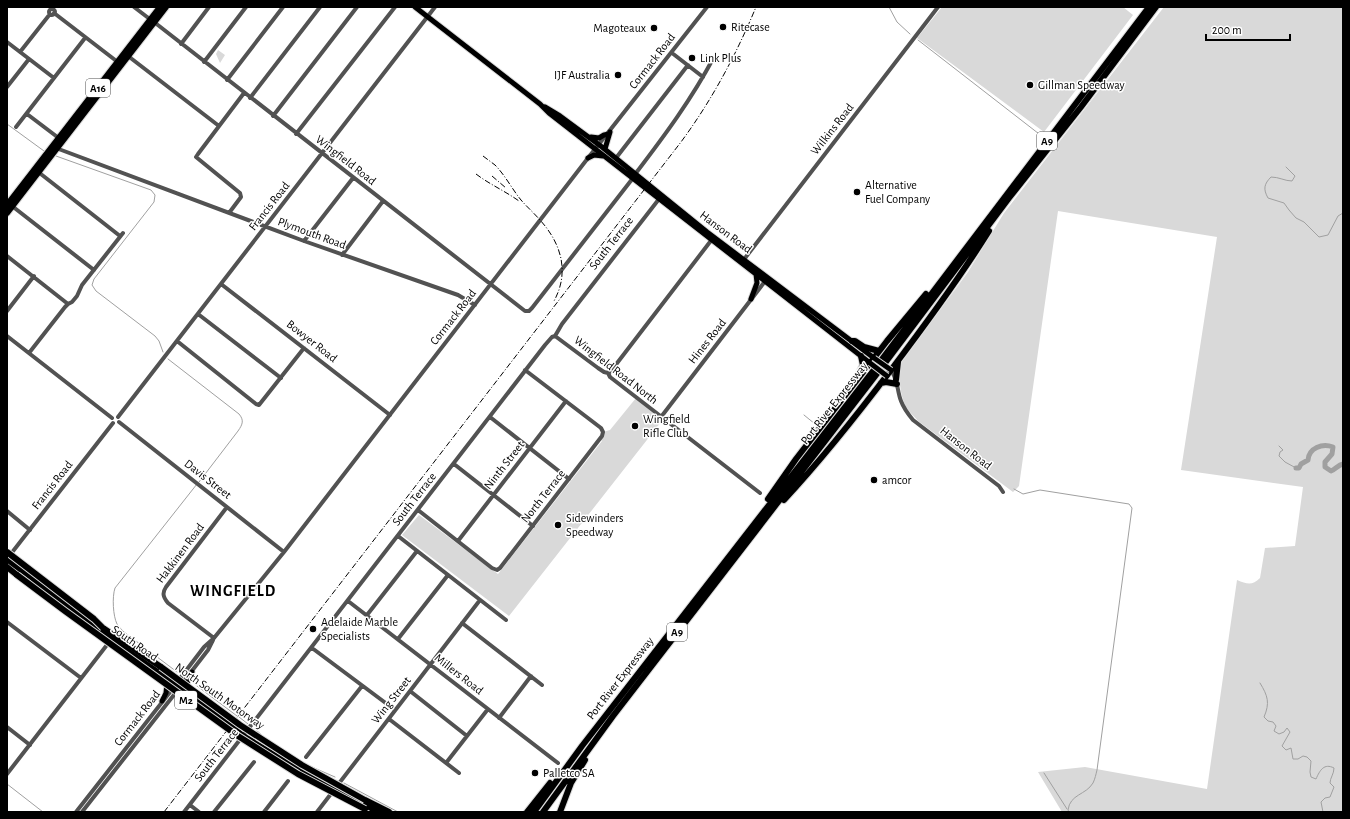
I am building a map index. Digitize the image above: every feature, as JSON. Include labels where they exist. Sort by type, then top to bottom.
[{"type":"highway","name":"A16","points":[[119,64],[128,56],[160,7]]},
{"type":"highway","name":"A16","points":[[7,213],[9,205],[152,21],[166,7]]},
{"type":"highway","name":"Port River Expressway","points":[[534,812],[582,746],[873,371],[1149,7]]},
{"type":"highway","name":"Port River Expressway","points":[[543,812],[604,728],[1156,7]]},
{"type":"highway","points":[[742,548],[809,472],[889,373],[950,291],[1009,198]]},
{"type":"highway","points":[[740,541],[796,459],[872,360],[939,279],[946,274]]},
{"type":"highway","points":[[852,342],[855,341],[864,347],[879,351]]},
{"type":"highway","points":[[854,384],[863,365],[861,356]]},
{"type":"highway","points":[[881,383],[896,382],[898,360]]},
{"type":"highway","points":[[7,552],[94,619],[103,628]]},
{"type":"highway","name":"North South Motorway","points":[[7,559],[94,624],[103,628],[253,733],[302,765],[389,812]]},
{"type":"highway","name":"North South Motorway","points":[[7,568],[249,744],[298,774],[372,812]]},
{"type":"highway","points":[[560,812],[571,783],[604,728]]},
{"type":"highway","points":[[526,812],[560,770],[582,746]]},
{"type":"highway","points":[[335,788],[378,812]]},
{"type":"main road","name":"Hanson Road","points":[[415,7],[540,104],[588,136],[604,156],[667,200],[712,238]]},
{"type":"main road","name":"Hanson Road","points":[[540,104],[549,113],[588,143],[605,150],[616,158],[659,199],[852,342],[889,373]]},
{"type":"main road","points":[[588,136],[599,138],[610,133]]},
{"type":"main road","points":[[605,150],[610,133]]},
{"type":"main road","points":[[588,143],[592,149],[588,158]]},
{"type":"main road","points":[[588,158],[595,155],[604,156]]},
{"type":"main road","points":[[659,199],[667,200]]},
{"type":"main road","name":"Hanson Road","points":[[743,261],[756,274],[767,279],[861,356],[872,360]]},
{"type":"main road","points":[[751,300],[757,283],[756,274]]},
{"type":"main road","name":"South Road","points":[[7,562],[59,602],[188,693],[244,736],[295,767],[335,788]]},
{"type":"main road","points":[[188,693],[187,683],[192,672]]},
{"type":"main road","points":[[162,701],[166,693],[167,678]]},
{"type":"street","name":"Wingfield Road","points":[[134,7],[527,312],[532,308],[634,176]]},
{"type":"street","points":[[181,44],[209,7]]},
{"type":"street","points":[[204,62],[246,7]]},
{"type":"street","points":[[227,80],[283,7]]},
{"type":"street","points":[[250,98],[320,7]]},
{"type":"street","points":[[274,116],[357,7]]},
{"type":"street","points":[[296,134],[395,7]]},
{"type":"street","name":"Francis Road","points":[[118,417],[435,7]]},
{"type":"street","name":"Cormack Road","points":[[82,812],[153,722],[204,647],[214,638],[284,552],[588,158],[610,133],[707,7]]},
{"type":"street","name":"Wilkins Road","points":[[743,261],[938,7]]},
{"type":"street","points":[[20,52],[51,10],[119,64]]},
{"type":"street","points":[[16,127],[85,38]]},
{"type":"street","points":[[7,42],[54,78]]},
{"type":"street","points":[[672,53],[703,77]]},
{"type":"street","points":[[128,56],[219,126]]},
{"type":"street","points":[[634,176],[674,124],[714,57]]},
{"type":"street","points":[[7,87],[9,82],[29,59]]},
{"type":"street","points":[[616,158],[688,65]]},
{"type":"street","points":[[229,213],[241,197],[240,193],[196,158],[244,93]]},
{"type":"street","points":[[26,114],[61,140]]},
{"type":"street","name":"Plymouth Road","points":[[55,147],[265,227],[458,296],[475,305]]},
{"type":"street","points":[[29,352],[68,304],[77,296],[82,285],[121,234],[36,171]]},
{"type":"street","points":[[304,241],[353,178]]},
{"type":"street","name":"South Terrace","points":[[184,812],[550,339],[555,336],[562,324],[659,199]]},
{"type":"street","points":[[342,255],[383,201]]},
{"type":"street","points":[[9,205],[94,270]]},
{"type":"street","points":[[608,373],[712,238]]},
{"type":"street","points":[[7,256],[68,304]]},
{"type":"street","points":[[7,310],[34,276]]},
{"type":"street","name":"Hines Road","points":[[661,417],[767,279]]},
{"type":"street","name":"Bowyer Road","points":[[221,284],[390,415]]},
{"type":"street","points":[[198,314],[281,378]]},
{"type":"street","points":[[7,336],[112,418],[113,423],[116,424],[119,422],[118,417],[114,416],[112,418]]},
{"type":"street","name":"Wingfield Road North","points":[[555,336],[598,368],[608,373],[610,377],[760,493]]},
{"type":"street","points":[[176,341],[259,405],[304,348]]},
{"type":"street","points":[[526,370],[566,401]]},
{"type":"street","name":"Hanson Road","points":[[889,373],[894,375],[905,410],[913,420],[999,486],[1003,492]]},
{"type":"street","name":"North Terrace","points":[[458,541],[495,570],[499,569],[533,526],[602,436],[603,432],[601,428],[566,401]]},
{"type":"street","name":"Ninth Street","points":[[458,541],[566,401]]},
{"type":"street","points":[[490,417],[569,479]]},
{"type":"street","name":"Davis Street","points":[[119,422],[284,552]]},
{"type":"street","name":"Francis Road","points":[[7,559],[113,423]]},
{"type":"street","points":[[454,464],[533,526]]},
{"type":"street","name":"Hakkinen Road","points":[[214,638],[168,603],[163,597],[163,594],[166,587],[227,507]]},
{"type":"street","points":[[418,510],[458,541]]},
{"type":"street","points":[[7,512],[30,530]]},
{"type":"street","points":[[398,536],[506,620]]},
{"type":"street","points":[[367,615],[417,551]]},
{"type":"street","points":[[398,639],[448,575]]},
{"type":"street","name":"Wing Street","points":[[317,812],[480,600]]},
{"type":"street","name":"Millers Road","points":[[348,601],[558,763]]},
{"type":"street","points":[[7,622],[81,678]]},
{"type":"street","points":[[462,624],[542,685]]},
{"type":"street","name":"Cormack Road","points":[[76,812],[162,701],[192,672],[208,650],[214,638]]},
{"type":"street","points":[[7,774],[112,639]]},
{"type":"street","points":[[312,648],[395,710]]},
{"type":"street","points":[[499,718],[531,676]]},
{"type":"street","points":[[306,757],[362,686]]},
{"type":"street","points":[[410,692],[467,736]]},
{"type":"street","points":[[446,763],[488,709]]},
{"type":"street","points":[[389,718],[459,773]]},
{"type":"street","points":[[149,719],[153,722]]},
{"type":"street","points":[[7,727],[30,745]]},
{"type":"street","points":[[214,812],[254,762]]},
{"type":"street","points":[[264,812],[288,781]]},
{"type":"street","points":[[190,805],[199,812]]},
{"type":"shaded area","name":"Gillman Speedway","points":[[942,7],[1123,7],[1133,15],[1044,132],[917,38]]},
{"type":"shaded area","points":[[1164,7],[1343,7],[1343,812],[1062,812],[1038,772],[1085,767],[1207,789],[1237,580],[1249,584],[1260,578],[1265,548],[1295,546],[1303,487],[1181,470],[1217,237],[1058,211],[1019,486],[1013,492],[918,421],[906,407],[901,391],[901,363],[968,272],[1004,213]]},
{"type":"shaded area","points":[[218,50],[225,55],[220,63],[216,54]]},
{"type":"shaded area","name":"Sidewinders Speedway","points":[[636,398],[661,417],[661,422],[509,616],[402,535],[419,515],[498,574],[602,441],[600,439],[603,432],[610,430]]},
{"type":"waterway","points":[[889,7],[897,22],[910,34]]},
{"type":"waterway","points":[[918,40],[1043,137]]},
{"type":"waterway","points":[[7,124],[44,151]]},
{"type":"waterway","points":[[56,156],[151,190],[155,195],[154,202],[94,279],[92,285],[96,291],[155,336],[159,341],[163,352]]},
{"type":"waterway","points":[[1286,167],[1295,176],[1292,181],[1271,177],[1265,187],[1265,192],[1268,198],[1284,203],[1296,218],[1304,222],[1319,237],[1328,235],[1338,216],[1343,213]]},
{"type":"waterway","points":[[168,359],[239,414],[242,418],[242,424],[238,431],[199,482]]},
{"type":"waterway","points":[[804,415],[815,424]]},
{"type":"waterway","points":[[1279,446],[1283,450],[1280,452],[1279,456],[1285,462],[1296,468]]},
{"type":"waterway","points":[[1296,468],[1299,468],[1301,464],[1308,460],[1313,450],[1321,446],[1333,447],[1332,454],[1325,462],[1325,467],[1331,471],[1343,464]]},
{"type":"waterway","points":[[177,672],[124,632],[117,624],[113,606],[113,596],[115,588],[197,484]]},
{"type":"waterway","points":[[1014,489],[1023,494],[1040,490],[1129,504],[1132,508],[1097,770],[1094,781],[1090,787],[1075,798],[1069,805],[1069,812]]},
{"type":"waterway","points":[[193,683],[237,716]]},
{"type":"waterway","points":[[1260,683],[1267,700],[1267,708],[1264,717],[1268,721],[1273,722],[1276,726],[1274,731],[1279,734],[1284,732],[1287,728],[1290,732],[1282,746],[1286,750],[1291,748],[1293,759],[1298,759],[1303,756],[1307,757],[1311,761],[1311,777],[1316,779],[1323,768],[1328,766],[1334,768],[1330,783],[1334,787],[1330,797],[1325,798],[1321,802],[1323,812]]},
{"type":"waterway","points":[[239,717],[248,724]]},
{"type":"waterway","points":[[255,729],[265,738]]},
{"type":"waterway","points":[[312,767],[335,777]]},
{"type":"waterway","points":[[1044,773],[1067,809]]},
{"type":"waterway","points":[[344,783],[398,812]]},
{"type":"waterway","points":[[7,784],[43,812]]},
{"type":"railway","points":[[164,812],[681,142],[723,77],[756,7]]},
{"type":"railway","points":[[483,156],[499,169],[521,200],[547,229],[558,248],[561,258],[562,279],[554,301]]},
{"type":"railway","points":[[476,174],[519,201]]},
{"type":"railway","points":[[492,176],[506,188]]},
{"type":"place","name":"Ritecase","points":[[723,27]]},
{"type":"place","name":"Magoteaux","points":[[654,28]]},
{"type":"place","name":"Link Plus","points":[[692,58]]},
{"type":"place","name":"IJF Australia","points":[[618,75]]},
{"type":"place","name":"Gillman Speedway","points":[[1030,85]]},
{"type":"place","name":"Alternative Fuel Company","points":[[857,192]]},
{"type":"place","name":"Wingfield Rifle Club","points":[[635,426]]},
{"type":"place","name":"amcor","points":[[874,480]]},
{"type":"place","name":"Sidewinders Speedway","points":[[558,525]]},
{"type":"place","name":"Adelaide Marble Specialists","points":[[313,629]]},
{"type":"place","name":"Palletco SA","points":[[535,773]]},
{"type":"district","name":"WINGFIELD","points":[[233,590]]}]
